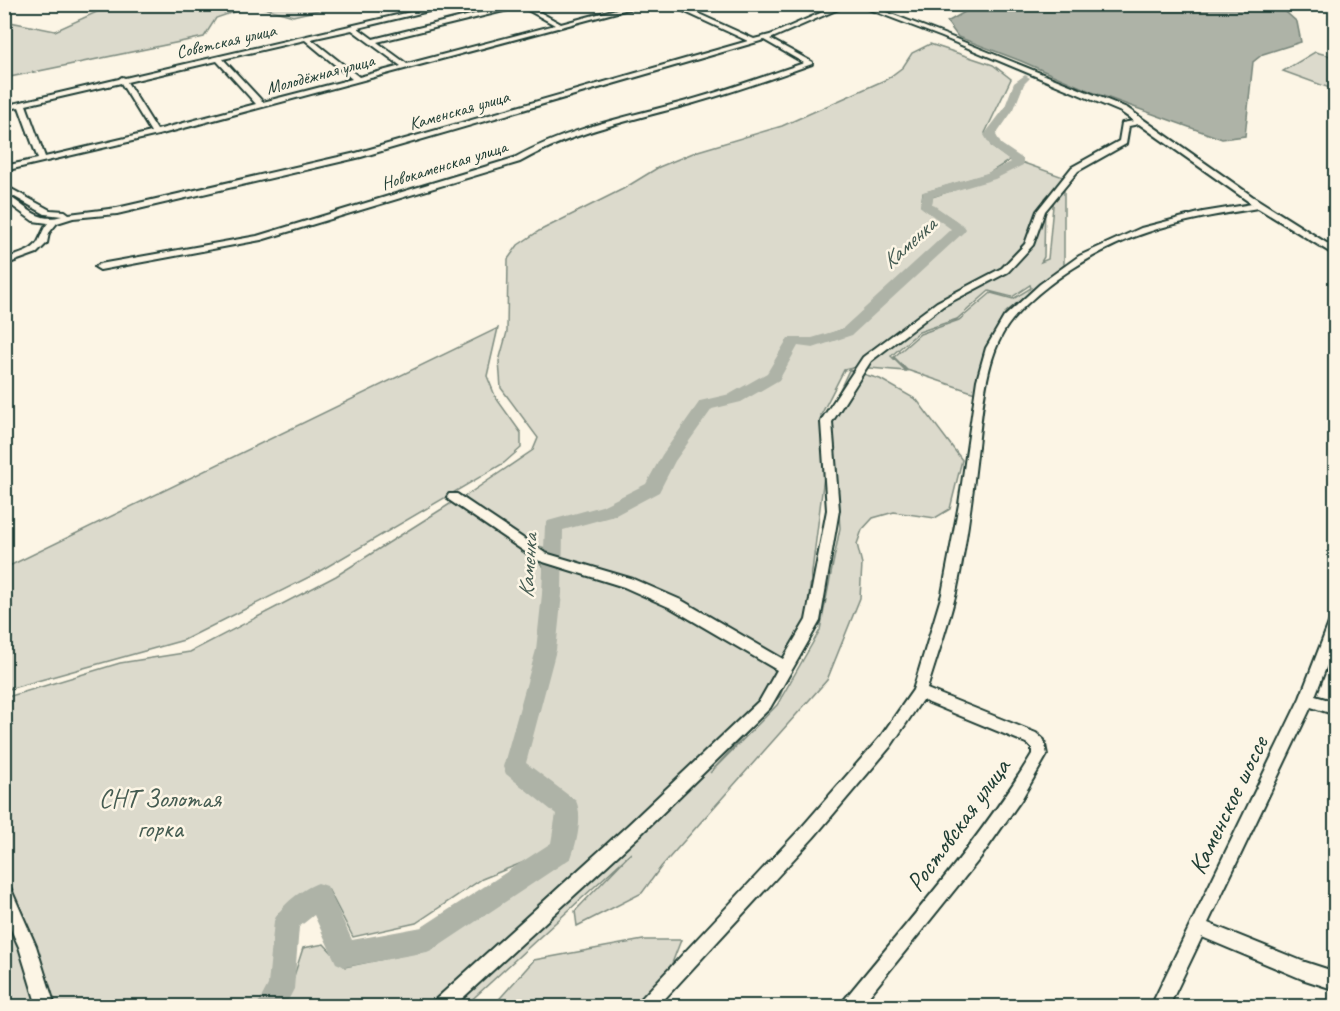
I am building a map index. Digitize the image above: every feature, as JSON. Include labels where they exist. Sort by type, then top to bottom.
[{"type":"street","name":"Советская улица","points":[[4,108],[455,4]]},
{"type":"street","name":"Молодёжная улица","points":[[4,170],[154,133],[644,4]]},
{"type":"street","points":[[671,4],[753,41]]},
{"type":"street","name":"Каменская улица","points":[[72,216],[117,211],[357,155],[764,38],[847,4]]},
{"type":"street","points":[[858,4],[944,36],[1124,110],[1259,205],[1335,253]]},
{"type":"street","points":[[371,42],[516,6],[525,6],[559,26]]},
{"type":"street","points":[[354,28],[406,67]]},
{"type":"street","points":[[306,38],[357,79]]},
{"type":"street","name":"Новокаменская улица","points":[[100,267],[258,238],[517,160],[542,144],[593,127],[693,102],[810,63],[764,38]]},
{"type":"street","points":[[218,58],[261,105]]},
{"type":"street","points":[[122,79],[154,133]]},
{"type":"street","points":[[21,104],[42,160]]},
{"type":"street","points":[[441,1006],[634,830],[765,704],[813,621],[833,510],[826,422],[867,359],[940,304],[1005,270],[1029,245],[1041,211],[1075,170],[1089,159],[1113,150],[1123,142],[1125,124],[1141,121]]},
{"type":"street","points":[[4,187],[48,212],[72,216]]},
{"type":"street","points":[[4,196],[36,219],[54,221],[72,216]]},
{"type":"street","points":[[646,1006],[808,831],[886,741],[919,692],[949,594],[965,504],[981,380],[991,348],[1007,319],[1043,286],[1082,258],[1144,230],[1203,215],[1259,205]]},
{"type":"street","points":[[4,262],[34,251],[43,243],[45,233],[54,221]]},
{"type":"street","points":[[453,497],[541,556],[628,583],[676,604],[786,668]]},
{"type":"street","name":"Каменское шоссе","points":[[1160,1006],[1307,699],[1335,623]]},
{"type":"street","name":"Ростовская улица","points":[[850,1006],[975,851],[1016,795],[1040,755],[1039,745],[1031,738],[919,692]]},
{"type":"street","points":[[1307,699],[1335,709]]},
{"type":"street","points":[[4,893],[27,946],[46,1006]]},
{"type":"street","points":[[1197,927],[1335,981]]},
{"type":"green space","points":[[77,5],[254,5],[216,18],[204,37],[5,78],[5,21],[55,31],[99,11]]},
{"type":"green space","points":[[254,5],[340,5],[293,16]]},
{"type":"green space","points":[[930,44],[993,65],[1011,79],[985,133],[992,147],[1010,160],[988,174],[923,193],[921,206],[954,229],[844,329],[813,340],[790,339],[771,375],[734,396],[704,402],[665,459],[651,486],[606,508],[552,523],[549,549],[531,544],[461,499],[533,450],[538,438],[501,388],[499,361],[507,332],[508,259],[518,245],[539,231],[623,189],[659,167],[698,151],[782,126],[887,79],[903,67],[912,53]]},
{"type":"green space","points":[[1315,52],[1335,57],[1335,90],[1283,71]]},
{"type":"green space","points":[[1021,162],[1066,178],[1060,184],[1064,191],[1064,265],[1005,313],[985,352],[975,393],[907,370],[894,357],[920,334],[959,320],[991,293],[1013,299],[1031,288],[1030,285],[1012,297],[989,291],[957,319],[919,332],[891,356],[906,371],[857,367],[844,370],[821,415],[824,476],[804,635],[780,696],[710,773],[777,705],[820,630],[840,528],[835,462],[828,415],[849,370],[880,379],[917,400],[962,460],[950,509],[935,518],[894,512],[873,518],[862,530],[857,544],[862,564],[860,598],[827,680],[661,867],[642,893],[577,926],[575,911],[631,853],[465,1006],[280,1006],[288,995],[303,948],[324,944],[345,967],[422,951],[566,854],[572,808],[518,766],[550,650],[555,595],[556,527],[608,513],[657,491],[672,461],[709,408],[740,400],[776,379],[795,344],[815,345],[849,334],[962,230],[955,221],[931,205],[932,197],[996,176]],"holes":[[[1049,194],[1054,195],[1048,259],[1041,262],[1044,257],[1045,198]]]},
{"type":"green space","points":[[498,328],[487,376],[496,398],[521,433],[521,448],[504,463],[313,575],[184,640],[5,690],[5,568]]},
{"type":"green space","name":"СНТ Золотая горка","points":[[453,502],[523,548],[544,567],[540,645],[525,716],[511,767],[565,810],[559,848],[482,879],[416,923],[353,937],[328,889],[310,894],[279,913],[269,991],[257,1006],[5,1006],[4,698],[120,663],[190,652],[336,576]]},
{"type":"green space","points":[[643,940],[681,940],[669,971],[640,1006],[493,1006],[534,960]]},
{"type":"shaded area","points":[[977,5],[1278,5],[1297,22],[1301,42],[1263,54],[1253,62],[1245,136],[1222,139],[1092,92],[958,37],[947,22]]},
{"type":"waterway","name":"Каменка","points":[[270,1006],[281,989],[287,921],[318,895],[345,954],[427,939],[562,850],[568,809],[514,767],[546,650],[552,594],[554,526],[608,511],[653,488],[668,459],[706,405],[735,398],[773,376],[793,341],[813,343],[847,332],[959,229],[926,205],[927,195],[991,176],[1019,162],[996,146],[990,135],[1009,109],[1019,83],[1025,78]]}]
